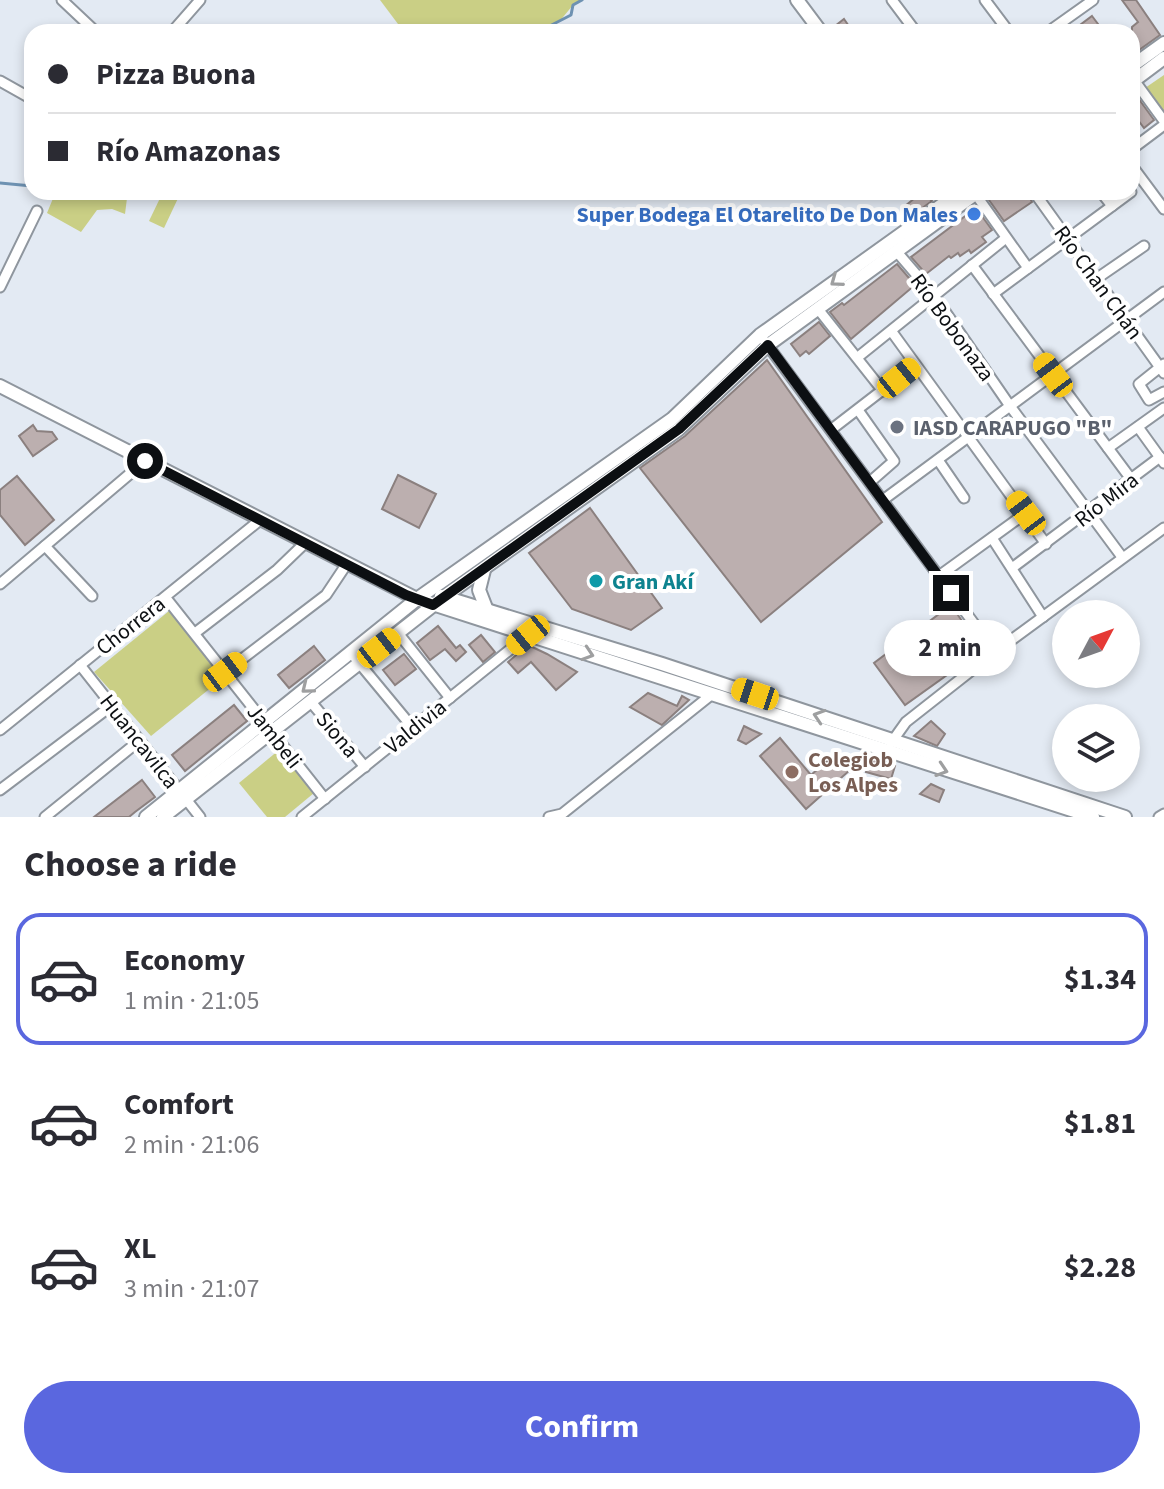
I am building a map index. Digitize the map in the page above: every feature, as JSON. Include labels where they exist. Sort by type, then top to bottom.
[{"type":"main road","points":[[797,0],[815,24]]},
{"type":"main road","points":[[1140,60],[1164,43]]},
{"type":"main road","points":[[1140,76],[1164,58]]},
{"type":"main road","points":[[268,728],[311,702],[445,596],[679,429],[764,340],[818,309],[897,252],[945,202]]},
{"type":"main road","points":[[146,817],[183,795],[268,728],[350,653],[421,596],[672,419],[764,340],[945,202]]},
{"type":"main road","points":[[0,386],[398,590],[421,596],[445,596],[486,608],[1093,817]]},
{"type":"main road","points":[[484,568],[479,590],[486,608]]},
{"type":"main road","points":[[421,596],[433,605],[711,695],[1125,817]]},
{"type":"main road","points":[[163,817],[183,795]]},
{"type":"street","points":[[62,0],[88,24]]},
{"type":"street","points":[[179,24],[200,0]]},
{"type":"street","points":[[892,0],[910,24]]},
{"type":"street","points":[[985,0],[1003,24]]},
{"type":"street","points":[[1073,0],[1080,10]]},
{"type":"street","points":[[1060,24],[1093,0]]},
{"type":"street","points":[[0,81],[24,94]]},
{"type":"street","points":[[1140,90],[1164,123],[1140,142]]},
{"type":"street","points":[[1140,177],[1164,209]]},
{"type":"street","points":[[1140,185],[1144,182]]},
{"type":"street","points":[[981,200],[1028,268]]},
{"type":"street","name":"Río Chan Chán","points":[[1040,200],[1163,368]]},
{"type":"street","points":[[1107,200],[1112,206]]},
{"type":"street","points":[[993,294],[1120,200]]},
{"type":"street","points":[[0,287],[37,211]]},
{"type":"street","points":[[858,357],[1006,238]]},
{"type":"street","points":[[1096,279],[1144,246]]},
{"type":"street","name":"Río Bobonaza","points":[[897,252],[933,294],[1010,406],[1122,557]]},
{"type":"street","points":[[972,265],[1131,479]]},
{"type":"street","points":[[883,500],[1164,292]]},
{"type":"street","points":[[818,309],[883,391]]},
{"type":"street","points":[[892,332],[1046,544]]},
{"type":"street","points":[[764,340],[995,652]]},
{"type":"street","points":[[832,429],[915,365]]},
{"type":"street","points":[[1163,368],[1139,384],[1151,401],[1164,392]]},
{"type":"street","points":[[1108,448],[1164,408]]},
{"type":"street","points":[[858,410],[894,461],[870,482]]},
{"type":"street","points":[[1138,427],[1162,460]]},
{"type":"street","points":[[938,460],[964,498]]},
{"type":"street","name":"Río Mira","points":[[1012,568],[1131,479],[1162,460]]},
{"type":"street","points":[[0,584],[145,461]]},
{"type":"street","points":[[939,576],[1026,513]]},
{"type":"street","name":"Chorrera","points":[[0,730],[260,520]]},
{"type":"street","points":[[889,746],[906,722],[995,652],[1164,528]]},
{"type":"street","points":[[992,538],[1043,617]]},
{"type":"street","points":[[195,633],[277,570],[305,543]]},
{"type":"street","points":[[45,546],[92,596]]},
{"type":"street","points":[[225,672],[326,595],[346,565]]},
{"type":"street","name":"Jambeli","points":[[166,598],[325,799]]},
{"type":"street","points":[[398,633],[450,698]]},
{"type":"street","name":"Valdivia","points":[[302,817],[528,635]]},
{"type":"street","points":[[350,653],[413,728]]},
{"type":"street","name":"Huancavilca","points":[[80,665],[200,817]]},
{"type":"street","points":[[549,817],[562,814],[711,695]]},
{"type":"street","name":"Siona","points":[[311,702],[365,767]]},
{"type":"street","points":[[0,790],[111,706]]},
{"type":"street","points":[[45,817],[139,741]]},
{"type":"green space","points":[[380,0],[582,0],[555,24],[398,24]]},
{"type":"green space","points":[[1164,75],[1164,113],[1145,88]]},
{"type":"green space","points":[[52,200],[127,200],[125,214],[112,209],[97,210],[81,232],[47,213]]},
{"type":"green space","points":[[159,200],[177,200],[164,228],[149,221]]},
{"type":"green space","points":[[169,611],[223,678],[151,736],[94,672]]},
{"type":"green space","points":[[279,750],[314,793],[285,817],[267,817],[239,783]]},
{"type":"building","points":[[1122,0],[1136,0],[1160,35],[1140,49],[1140,24],[1136,24],[1138,22]]},
{"type":"building","points":[[1092,16],[1098,24],[1081,24]]},
{"type":"building","points":[[1140,101],[1154,120],[1144,128],[1140,123]]},
{"type":"building","points":[[912,200],[932,201],[911,216],[904,207]]},
{"type":"building","points":[[989,200],[1031,200],[1032,202],[1004,221]]},
{"type":"building","points":[[976,208],[992,230],[982,237],[986,242],[971,253],[969,250],[960,256],[958,253],[951,258],[949,256],[926,274],[911,257]]},
{"type":"building","points":[[897,264],[915,285],[851,339],[830,312],[842,303],[844,305]]},
{"type":"building","points":[[819,322],[830,336],[809,354],[806,351],[800,356],[791,344]]},
{"type":"building","points":[[767,360],[882,522],[761,622],[640,468],[685,436]]},
{"type":"building","points":[[33,425],[37,431],[52,432],[57,439],[33,456],[19,436]]},
{"type":"building","points":[[398,475],[436,494],[419,528],[382,509]]},
{"type":"building","points":[[17,476],[54,520],[25,545],[0,515],[0,490]]},
{"type":"building","name":"Gran Akí","points":[[590,508],[662,608],[631,630],[572,609],[529,553]]},
{"type":"building","points":[[951,605],[982,650],[905,705],[874,663]]},
{"type":"building","points":[[438,626],[456,648],[460,645],[466,652],[456,661],[445,649],[430,660],[417,643]]},
{"type":"building","points":[[481,635],[495,652],[483,662],[469,645]]},
{"type":"building","points":[[528,645],[577,672],[556,690],[531,662],[518,673],[508,662]]},
{"type":"building","points":[[314,646],[325,660],[289,688],[278,675]]},
{"type":"building","points":[[404,654],[416,669],[395,685],[383,670]]},
{"type":"building","points":[[648,693],[677,706],[682,696],[689,700],[662,725],[630,707]]},
{"type":"building","points":[[234,705],[247,721],[185,771],[172,755]]},
{"type":"building","points":[[931,721],[945,734],[937,746],[914,736]]},
{"type":"building","points":[[744,726],[761,734],[746,744],[738,740]]},
{"type":"building","name":"Colegiob Los Alpes","points":[[780,738],[811,775],[835,754],[850,770],[806,809],[760,756]]},
{"type":"building","points":[[870,758],[895,766],[891,779],[866,772]]},
{"type":"building","points":[[142,780],[155,797],[129,817],[94,817]]},
{"type":"building","points":[[931,784],[944,790],[939,802],[920,794]]},
{"type":"waterway","points":[[554,24],[571,15],[573,5],[582,0]]},
{"type":"waterway","points":[[0,183],[24,185]]},
{"type":"place","name":"Super Bodega El Otarelito De Don Males","points":[[974,214]]},
{"type":"place","name":"IASD CARAPUGO \"B\"","points":[[897,427]]},
{"type":"place","name":"Gran Akí","points":[[596,581]]},
{"type":"place","name":"Colegiob Los Alpes","points":[[792,772]]},
{"type":"route","points":[[145,461],[346,565],[433,605],[679,429],[768,345],[951,593]]}]
